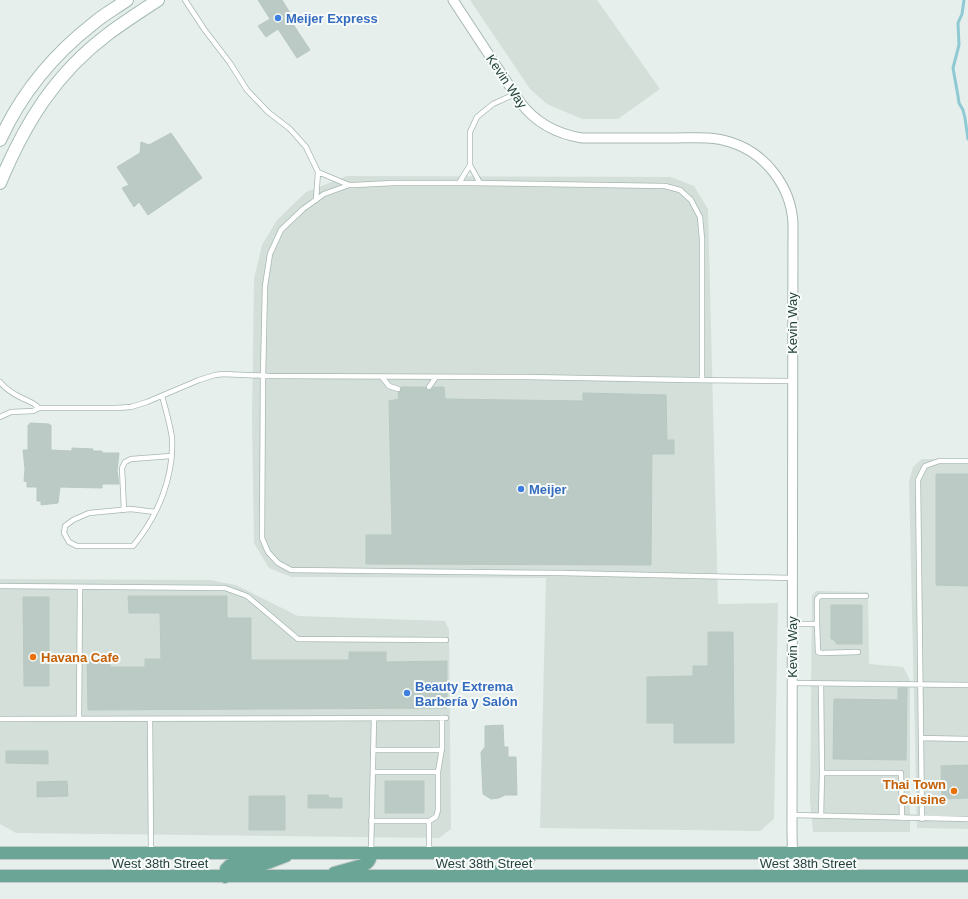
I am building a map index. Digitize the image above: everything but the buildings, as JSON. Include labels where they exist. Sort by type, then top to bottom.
[{"type":"main road","points":[[0,140],[22,101],[54,59],[94,22],[127,0]]},
{"type":"main road","points":[[0,183],[26,127],[56,84],[76,62],[99,41],[158,0]]},
{"type":"main road","points":[[486,876],[516,865],[524,864],[528,860],[530,852]]},
{"type":"main road","name":"West 38th Street","points":[[0,853],[968,853]]},
{"type":"main road","points":[[225,877],[226,870],[230,865],[265,864],[293,853]]},
{"type":"main road","points":[[321,877],[366,864],[369,862],[371,853]]},
{"type":"main road","name":"West 38th Street","points":[[0,876],[968,876]]},
{"type":"street","name":"Kevin Way","points":[[453,0],[523,105],[540,121],[568,135],[582,138],[711,138],[738,144],[765,162],[777,176],[787,196],[793,223],[793,877]]},
{"type":"lane","points":[[185,0],[204,29],[230,63],[247,90],[268,112],[290,129],[306,147],[318,172],[316,200]]},
{"type":"lane","points":[[480,183],[470,165],[470,132],[477,117],[493,104],[515,93]]},
{"type":"lane","points":[[459,183],[470,165]]},
{"type":"lane","points":[[318,172],[349,186]]},
{"type":"lane","points":[[702,380],[702,247],[700,217],[691,200],[680,190],[665,186],[459,183],[349,186],[324,194],[303,209],[281,230],[270,254],[265,286],[262,538],[268,552],[278,563],[291,570],[561,573],[792,578]]},
{"type":"lane","points":[[0,417],[11,412],[33,411],[39,408],[124,408],[143,404],[199,380],[223,374],[263,376],[792,381]]},
{"type":"lane","points":[[382,377],[388,386],[398,389]]},
{"type":"lane","points":[[428,387],[436,377]]},
{"type":"lane","points":[[0,382],[15,395],[34,403],[39,408]]},
{"type":"lane","points":[[155,512],[131,509],[89,513],[73,520],[65,526],[64,533],[69,542],[77,546],[133,546],[142,535],[155,512],[161,501],[169,473],[172,438],[168,416],[162,396]]},
{"type":"lane","points":[[124,510],[122,468],[125,462],[131,459],[171,456]]},
{"type":"lane","points":[[922,819],[918,480],[925,466],[939,461],[968,461]]},
{"type":"lane","points":[[0,586],[225,588],[247,596],[298,639],[446,640]]},
{"type":"lane","points":[[79,719],[80,587]]},
{"type":"lane","points":[[858,652],[818,652],[817,599],[820,596],[866,596]]},
{"type":"lane","points":[[792,624],[817,624]]},
{"type":"lane","points":[[792,683],[968,685]]},
{"type":"lane","points":[[820,816],[822,773],[821,684]]},
{"type":"lane","points":[[371,853],[374,718]]},
{"type":"lane","points":[[0,719],[444,718],[442,750],[438,772],[438,810],[436,816],[429,821],[371,821]]},
{"type":"lane","points":[[150,719],[151,853]]},
{"type":"lane","points":[[921,738],[968,739]]},
{"type":"lane","points":[[374,750],[442,750]]},
{"type":"lane","points":[[373,772],[438,772]]},
{"type":"lane","points":[[822,773],[901,773],[902,818]]},
{"type":"lane","points":[[792,815],[968,819]]},
{"type":"lane","points":[[429,821],[429,853]]},
{"type":"shaded area","points":[[470,0],[597,0],[660,89],[618,119],[582,119],[547,104],[530,89]]},
{"type":"shaded area","points":[[347,176],[671,177],[694,186],[708,209],[718,604],[778,603],[774,819],[760,831],[540,828],[546,578],[291,577],[269,568],[254,543],[252,420],[254,279],[262,245],[277,220],[306,192]]},
{"type":"shaded area","points":[[922,459],[968,459],[968,829],[917,828],[909,481],[913,467]]},
{"type":"shaded area","points":[[0,579],[210,580],[236,585],[298,616],[445,621],[449,630],[451,829],[439,838],[16,833],[0,824]]},
{"type":"shaded area","points":[[816,591],[868,592],[869,664],[903,667],[910,680],[910,832],[813,832],[810,801],[812,596]]},
{"type":"waterway","points":[[964,0],[962,14],[958,23],[959,45],[953,68],[959,103],[965,118],[968,139]]},
{"type":"place","name":"Meijer Express","points":[[278,18]]},
{"type":"place","name":"Meijer","points":[[521,489]]},
{"type":"place","name":"Havana Cafe","points":[[33,657]]},
{"type":"place","name":"Beauty Extrema Barbería y Salón","points":[[407,693]]},
{"type":"place","name":"Thai Town Cuisine","points":[[954,791]]}]
